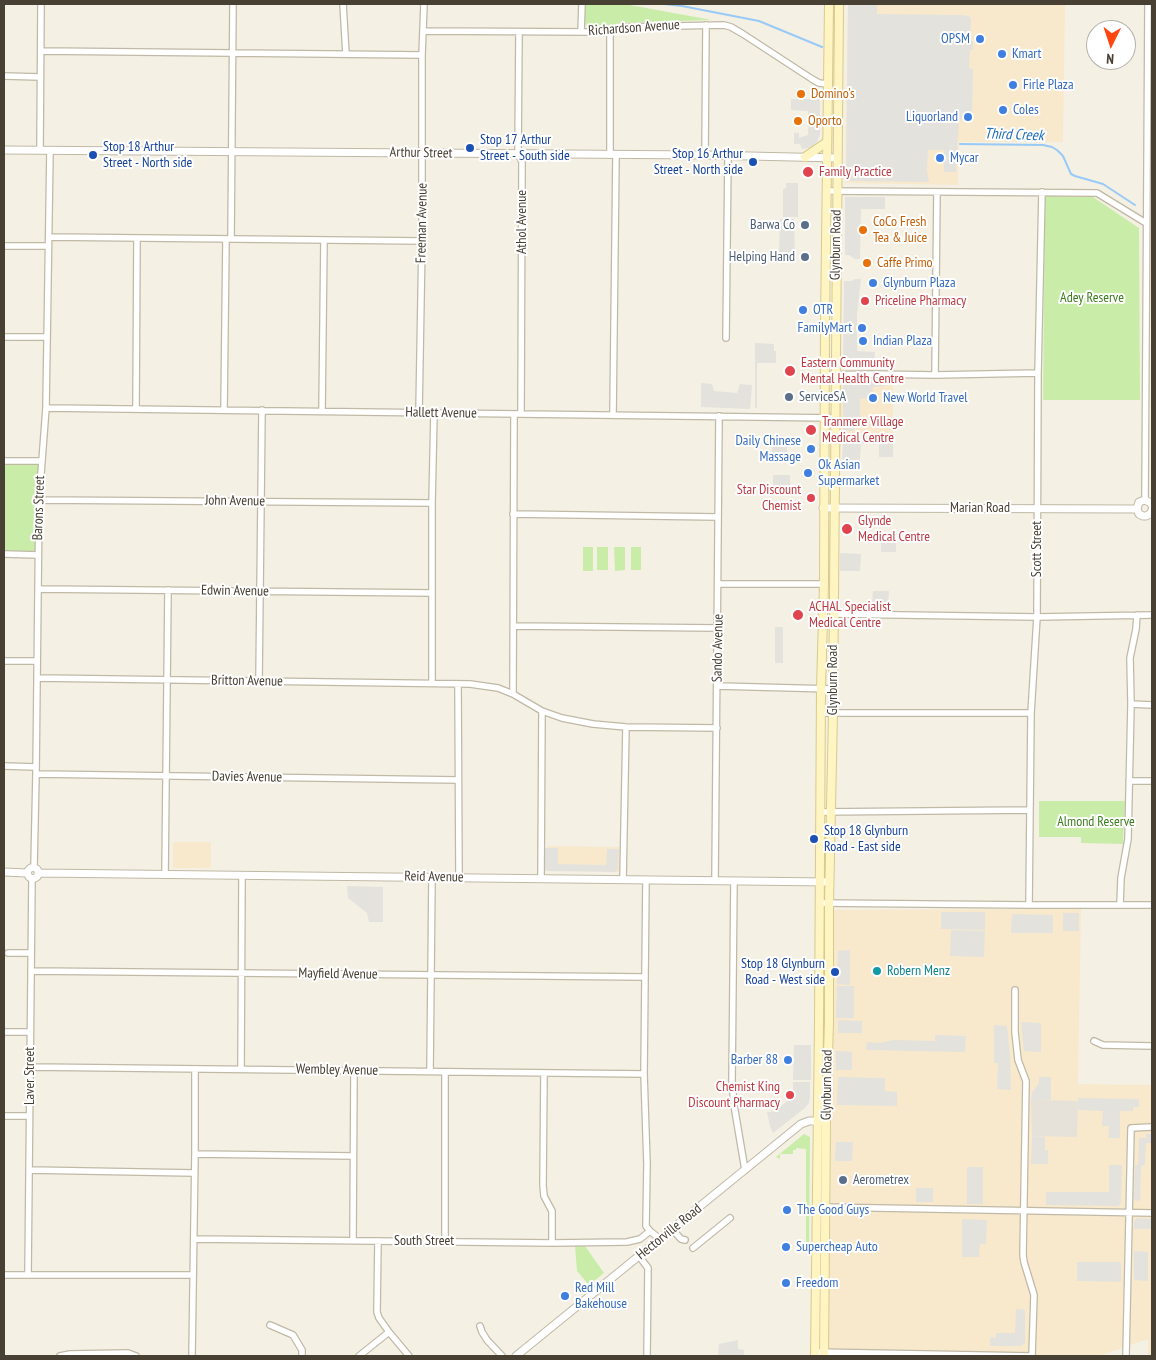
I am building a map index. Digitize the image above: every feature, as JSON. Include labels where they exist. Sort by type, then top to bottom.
[{"type":"main road","name":"Glynburn Road","points":[[816,1354],[822,1121],[820,812],[829,4]]},
{"type":"main road","name":"Glynburn Road","points":[[822,1121],[829,1022],[828,903],[831,812],[839,4]]},
{"type":"main road","points":[[806,157],[827,142]]},
{"type":"main road","points":[[825,350],[830,344],[835,325]]},
{"type":"main road","name":"Glynburn Road","points":[[821,1207],[824,1354]]},
{"type":"street","points":[[40,150],[41,4]]},
{"type":"street","points":[[224,410],[233,4]]},
{"type":"street","points":[[343,4],[346,54]]},
{"type":"street","name":"Freeman Avenue","points":[[419,412],[424,4]]},
{"type":"street","points":[[581,32],[582,4]]},
{"type":"street","points":[[1145,500],[1146,223],[1150,81],[1148,4]]},
{"type":"street","points":[[705,156],[706,24]]},
{"type":"street","name":"Richardson Avenue","points":[[423,31],[581,32],[626,27],[724,25],[731,27],[819,83],[828,84]]},
{"type":"street","points":[[610,29],[613,155],[612,415]]},
{"type":"street","name":"Athol Avenue","points":[[513,694],[513,514],[518,414],[522,162],[518,154],[519,32]]},
{"type":"street","points":[[41,51],[422,55]]},
{"type":"street","points":[[4,76],[40,78]]},
{"type":"street","name":"Arthur Street","points":[[4,150],[838,158]]},
{"type":"street","name":"Barons Street","points":[[36,870],[39,500],[46,408],[50,150]]},
{"type":"street","points":[[726,338],[728,156]]},
{"type":"street","points":[[827,191],[1097,193],[1146,223]]},
{"type":"street","points":[[935,375],[937,192]]},
{"type":"street","name":"Scott Street","points":[[1029,906],[1031,712],[1037,617],[1038,373],[1042,192]]},
{"type":"street","points":[[49,237],[422,241]]},
{"type":"street","points":[[136,409],[137,238]]},
{"type":"street","points":[[322,411],[324,240]]},
{"type":"street","points":[[4,246],[48,246]]},
{"type":"street","points":[[4,337],[47,336]]},
{"type":"street","points":[[824,375],[1038,373]]},
{"type":"street","name":"Hallett Avenue","points":[[46,408],[835,418]]},
{"type":"street","points":[[259,681],[262,410]]},
{"type":"street","points":[[432,683],[434,413]]},
{"type":"street","points":[[1145,414],[1152,414]]},
{"type":"street","name":"Sando Avenue","points":[[715,880],[719,416]]},
{"type":"street","points":[[4,461],[42,461]]},
{"type":"street","name":"John Avenue","points":[[39,500],[432,503]]},
{"type":"street","points":[[1136,508],[1139,502],[1145,500],[1151,503],[1152,506]]},
{"type":"street","name":"Marian Road","points":[[823,508],[1136,508],[1142,516],[1150,514],[1152,510]]},
{"type":"street","points":[[513,514],[718,517]]},
{"type":"street","points":[[4,554],[38,555]]},
{"type":"street","points":[[718,584],[824,584]]},
{"type":"street","name":"Edwin Avenue","points":[[38,589],[432,593]]},
{"type":"street","points":[[165,875],[168,590]]},
{"type":"street","points":[[833,614],[1037,617],[1152,615]]},
{"type":"street","points":[[1120,905],[1121,878],[1128,839],[1131,704],[1130,658],[1137,615]]},
{"type":"street","points":[[514,626],[718,628]]},
{"type":"street","points":[[4,661],[37,661]]},
{"type":"street","name":"Britton Avenue","points":[[37,678],[484,685],[513,694],[542,711],[586,723],[626,727],[717,728]]},
{"type":"street","points":[[458,684],[459,878]]},
{"type":"street","points":[[717,686],[832,688]]},
{"type":"street","points":[[1131,704],[1152,705]]},
{"type":"street","points":[[541,878],[542,711]]},
{"type":"street","points":[[822,713],[1031,712]]},
{"type":"street","points":[[623,880],[626,727]]},
{"type":"street","points":[[4,766],[36,767]]},
{"type":"street","name":"Davies Avenue","points":[[36,774],[458,780]]},
{"type":"street","points":[[1129,781],[1152,781]]},
{"type":"street","points":[[820,812],[1030,810]]},
{"type":"street","points":[[4,872],[37,877],[36,870]]},
{"type":"street","name":"Reid Avenue","points":[[36,870],[165,875],[829,882]]},
{"type":"street","name":"Laver Street","points":[[28,1274],[30,876]]},
{"type":"street","points":[[241,1069],[242,876]]},
{"type":"street","points":[[430,1071],[432,877]]},
{"type":"street","points":[[646,880],[644,977],[646,1226],[650,1232],[660,1239]]},
{"type":"street","points":[[734,881],[732,1081],[745,1170]]},
{"type":"street","points":[[820,903],[1029,906],[1152,905]]},
{"type":"street","points":[[8,952],[31,954]]},
{"type":"street","name":"Mayfield Avenue","points":[[31,970],[644,977]]},
{"type":"street","points":[[816,1354],[1032,1356],[1034,1295],[1024,1262],[1023,1211],[1026,1081],[1018,1060],[1015,1032],[1015,990]]},
{"type":"street","points":[[4,1032],[30,1032]]},
{"type":"street","points":[[1094,1041],[1103,1045],[1152,1046]]},
{"type":"street","name":"Wembley Avenue","points":[[30,1067],[644,1074]]},
{"type":"street","points":[[192,1356],[195,1069]]},
{"type":"street","points":[[353,1240],[354,1070]]},
{"type":"street","points":[[445,1072],[445,1241]]},
{"type":"street","points":[[544,1073],[543,1185],[544,1196],[552,1211],[552,1243]]},
{"type":"street","points":[[4,1116],[29,1116]]},
{"type":"street","name":"Hectorville Road","points":[[516,1356],[801,1124],[809,1121],[822,1121]]},
{"type":"street","points":[[1126,1356],[1131,1128],[1152,1128]]},
{"type":"street","points":[[195,1154],[353,1156]]},
{"type":"street","points":[[29,1170],[194,1173]]},
{"type":"street","points":[[821,1207],[1152,1213]]},
{"type":"street","points":[[693,1248],[730,1218]]},
{"type":"street","name":"South Street","points":[[194,1239],[552,1243],[627,1242],[640,1240],[650,1232]]},
{"type":"street","points":[[378,1241],[377,1312],[389,1332],[409,1356]]},
{"type":"street","points":[[639,1256],[648,1268],[647,1356]]},
{"type":"street","points":[[4,1275],[193,1275]]},
{"type":"street","points":[[270,1325],[293,1335],[302,1350],[302,1356]]},
{"type":"street","points":[[480,1326],[487,1340],[502,1356]]},
{"type":"street","points":[[359,1356],[389,1332]]},
{"type":"street","points":[[60,1356],[70,1354],[128,1353],[136,1356]]},
{"type":"shaded area","name":"Firle Plaza","points":[[848,4],[1065,4],[1063,142],[959,142],[958,185],[845,183]]},
{"type":"shaded area","points":[[848,4],[877,4],[877,14],[962,15],[969,16],[971,19],[970,41],[973,41],[973,50],[970,50],[969,68],[973,69],[972,116],[964,117],[959,121],[956,172],[944,172],[944,150],[928,150],[927,171],[929,182],[846,181]]},
{"type":"shaded area","points":[[814,91],[813,98],[820,98],[820,135],[816,144],[802,149],[800,144],[794,144],[794,133],[799,133],[799,138],[808,135],[808,111],[791,110],[791,99],[810,99],[811,92]]},
{"type":"shaded area","points":[[786,183],[798,183],[798,217],[783,217],[783,189],[786,188]]},
{"type":"shaded area","points":[[845,197],[885,197],[885,209],[861,209],[860,259],[845,255]]},
{"type":"shaded area","points":[[780,219],[794,219],[795,253],[779,252]]},
{"type":"shaded area","points":[[861,279],[857,315],[857,351],[875,352],[874,363],[865,362],[864,367],[843,366],[844,281]]},
{"type":"shaded area","points":[[755,343],[774,344],[774,351],[776,351],[776,363],[757,363],[757,408],[755,408]]},
{"type":"shaded area","points":[[837,377],[893,378],[893,438],[837,437]]},
{"type":"shaded area","points":[[843,381],[884,382],[884,386],[873,387],[872,398],[860,399],[860,418],[855,418],[854,431],[843,430]]},
{"type":"shaded area","points":[[701,383],[712,384],[714,391],[737,393],[740,384],[752,385],[750,409],[701,407]]},
{"type":"shaded area","points":[[843,439],[893,440],[893,457],[879,457],[879,444],[861,443],[860,460],[842,460]]},
{"type":"shaded area","points":[[772,441],[787,441],[787,458],[772,457]]},
{"type":"shaded area","points":[[773,475],[790,475],[790,491],[773,491]]},
{"type":"shaded area","points":[[876,536],[896,536],[896,552],[881,552],[881,538],[876,538]]},
{"type":"shaded area","points":[[840,553],[861,554],[860,571],[840,571]]},
{"type":"shaded area","points":[[873,591],[889,591],[888,607],[872,606]]},
{"type":"shaded area","points":[[775,627],[783,627],[783,663],[775,663]]},
{"type":"shaded area","points":[[173,842],[211,842],[211,868],[173,868]]},
{"type":"shaded area","points":[[547,846],[620,847],[619,872],[547,870]]},
{"type":"shaded area","points":[[545,848],[558,848],[558,864],[606,865],[607,849],[619,849],[618,870],[615,872],[548,871],[545,870]]},
{"type":"shaded area","points":[[347,886],[383,887],[383,922],[369,922],[367,913],[348,898]]},
{"type":"shaded area","points":[[1081,909],[1078,1084],[1152,1085],[1152,1356],[1148,1356],[1148,1339],[1099,1356],[828,1356],[834,910]]},
{"type":"shaded area","points":[[941,912],[985,912],[985,930],[941,929]]},
{"type":"shaded area","points":[[1063,913],[1079,913],[1079,931],[1063,931]]},
{"type":"shaded area","points":[[1012,914],[1053,915],[1053,933],[1011,933]]},
{"type":"shaded area","points":[[951,930],[985,931],[984,957],[950,956]]},
{"type":"shaded area","points":[[850,950],[850,985],[837,984],[838,951]]},
{"type":"shaded area","points":[[837,986],[854,986],[854,1018],[836,1018]]},
{"type":"shaded area","points":[[838,1020],[862,1021],[862,1033],[838,1033]]},
{"type":"shaded area","points":[[1021,1022],[1041,1023],[1041,1052],[1024,1051]]},
{"type":"shaded area","points":[[994,1025],[1007,1026],[1011,1090],[997,1089],[998,1063],[994,1063]]},
{"type":"shaded area","points":[[935,1035],[966,1036],[965,1052],[866,1050],[867,1042],[881,1043],[893,1040],[935,1041]]},
{"type":"shaded area","points":[[794,1045],[811,1045],[811,1080],[793,1080]]},
{"type":"shaded area","points":[[836,1051],[852,1052],[852,1070],[836,1070]]},
{"type":"shaded area","points":[[838,1077],[885,1078],[885,1091],[897,1092],[897,1106],[837,1105]]},
{"type":"shaded area","points":[[1039,1077],[1051,1077],[1051,1100],[1031,1100],[1032,1093],[1039,1083]]},
{"type":"shaded area","points":[[793,1082],[810,1082],[809,1103],[773,1133],[767,1112],[775,1111],[791,1098],[793,1095]]},
{"type":"shaded area","points":[[1078,1098],[1139,1099],[1139,1107],[1133,1107],[1133,1111],[1120,1111],[1120,1138],[1108,1138],[1109,1126],[1102,1126],[1103,1111],[1078,1110]]},
{"type":"shaded area","points":[[1031,1100],[1078,1101],[1077,1137],[1032,1136]]},
{"type":"shaded area","points":[[1146,1134],[1152,1134],[1152,1143],[1146,1143],[1145,1165],[1141,1166],[1140,1201],[1134,1200],[1135,1165],[1138,1165],[1139,1138],[1146,1138]]},
{"type":"shaded area","points":[[1032,1136],[1045,1137],[1045,1150],[1048,1150],[1048,1164],[1031,1164]]},
{"type":"shaded area","points":[[836,1142],[853,1142],[852,1161],[835,1161]]},
{"type":"shaded area","points":[[1109,1165],[1122,1165],[1121,1203],[1118,1206],[1046,1205],[1046,1192],[1109,1192]]},
{"type":"shaded area","points":[[967,1167],[983,1167],[983,1204],[967,1204]]},
{"type":"shaded area","points":[[916,1188],[933,1188],[933,1202],[916,1202]]},
{"type":"shaded area","points":[[1137,1218],[1152,1219],[1152,1229],[1134,1229],[1134,1221]]},
{"type":"shaded area","points":[[962,1219],[987,1220],[986,1244],[980,1244],[979,1257],[962,1257]]},
{"type":"shaded area","points":[[1134,1251],[1148,1252],[1148,1281],[1134,1280]]},
{"type":"shaded area","points":[[1077,1262],[1121,1262],[1121,1282],[1077,1281]]},
{"type":"shaded area","points":[[1016,1309],[1025,1310],[1025,1343],[1021,1346],[990,1346],[990,1337],[996,1338],[996,1333],[1015,1333]]},
{"type":"shaded area","points":[[738,1340],[738,1349],[744,1350],[744,1356],[718,1356],[719,1344]]},
{"type":"green space","points":[[585,4],[624,4],[712,20],[621,23],[592,28],[586,26]]},
{"type":"green space","name":"Adey Reserve","points":[[1045,195],[1093,197],[1139,228],[1140,400],[1043,400]]},
{"type":"green space","points":[[4,461],[41,461],[38,555],[4,554]]},
{"type":"green space","points":[[583,547],[593,547],[593,571],[583,571]]},
{"type":"green space","points":[[597,547],[608,547],[608,570],[597,570]]},
{"type":"green space","points":[[614,547],[625,547],[625,570],[615,571]]},
{"type":"green space","points":[[631,547],[641,547],[641,570],[631,570]]},
{"type":"green space","name":"Almond Reserve","points":[[1039,801],[1125,801],[1123,844],[1081,843],[1081,837],[1039,837]]},
{"type":"green space","points":[[804,1134],[810,1137],[809,1247],[806,1247],[806,1149],[796,1148],[796,1150],[793,1150],[793,1154],[780,1154],[780,1159],[776,1157]]},
{"type":"green space","points":[[575,1246],[585,1246],[604,1273],[589,1285],[577,1271]]},
{"type":"waterway","name":"Third Creek","points":[[664,4],[759,21],[822,47]]},
{"type":"waterway","name":"Third Creek","points":[[960,144],[1043,145],[1052,147],[1063,156],[1071,174],[1103,184],[1135,205]]},
{"type":"place","name":"OPSM","points":[[980,39]]},
{"type":"place","name":"Kmart","points":[[1002,54]]},
{"type":"place","name":"Firle Plaza","points":[[1013,85]]},
{"type":"place","name":"Domino's","points":[[801,94]]},
{"type":"place","name":"Coles","points":[[1003,110]]},
{"type":"place","name":"Liquorland","points":[[968,117]]},
{"type":"place","name":"Oporto","points":[[798,121]]},
{"type":"place","name":"Stop 17 Arthur Street - South side","points":[[470,148]]},
{"type":"place","name":"Stop 18 Arthur Street - North side","points":[[93,155]]},
{"type":"place","name":"Mycar","points":[[940,158]]},
{"type":"place","name":"Stop 16 Arthur Street - North side","points":[[753,162]]},
{"type":"place","name":"Family Practice","points":[[808,172]]},
{"type":"place","name":"Barwa Co","points":[[805,225]]},
{"type":"place","name":"CoCo Fresh Tea & Juice","points":[[863,230]]},
{"type":"place","name":"Helping Hand","points":[[805,257]]},
{"type":"place","name":"Caffe Primo","points":[[867,263]]},
{"type":"place","name":"Glynburn Plaza","points":[[873,283]]},
{"type":"place","name":"Priceline Pharmacy","points":[[865,301]]},
{"type":"place","name":"OTR","points":[[803,310]]},
{"type":"place","name":"FamilyMart","points":[[862,328]]},
{"type":"place","name":"Indian Plaza","points":[[863,341]]},
{"type":"place","name":"Eastern Community Mental Health Centre","points":[[790,371]]},
{"type":"place","name":"ServiceSA","points":[[789,397]]},
{"type":"place","name":"New World Travel","points":[[873,398]]},
{"type":"place","name":"Tranmere Village Medical Centre","points":[[811,430]]},
{"type":"place","name":"Daily Chinese Massage","points":[[811,449]]},
{"type":"place","name":"Ok Asian Supermarket","points":[[808,473]]},
{"type":"place","name":"Star Discount Chemist","points":[[811,498]]},
{"type":"place","name":"Glynde Medical Centre","points":[[847,529]]},
{"type":"place","name":"ACHAL Specialist Medical Centre","points":[[798,615]]},
{"type":"place","name":"Stop 18 Glynburn Road - East side","points":[[814,839]]},
{"type":"place","name":"Robern Menz","points":[[877,971]]},
{"type":"place","name":"Stop 18 Glynburn Road - West side","points":[[835,972]]},
{"type":"place","name":"Barber 88","points":[[788,1060]]},
{"type":"place","name":"Chemist King Discount Pharmacy","points":[[790,1095]]},
{"type":"place","name":"Aerometrex","points":[[843,1180]]},
{"type":"place","name":"The Good Guys","points":[[787,1210]]},
{"type":"place","name":"Supercheap Auto","points":[[786,1247]]},
{"type":"place","name":"Freedom","points":[[786,1283]]},
{"type":"place","name":"Red Mill Bakehouse","points":[[565,1296]]}]
